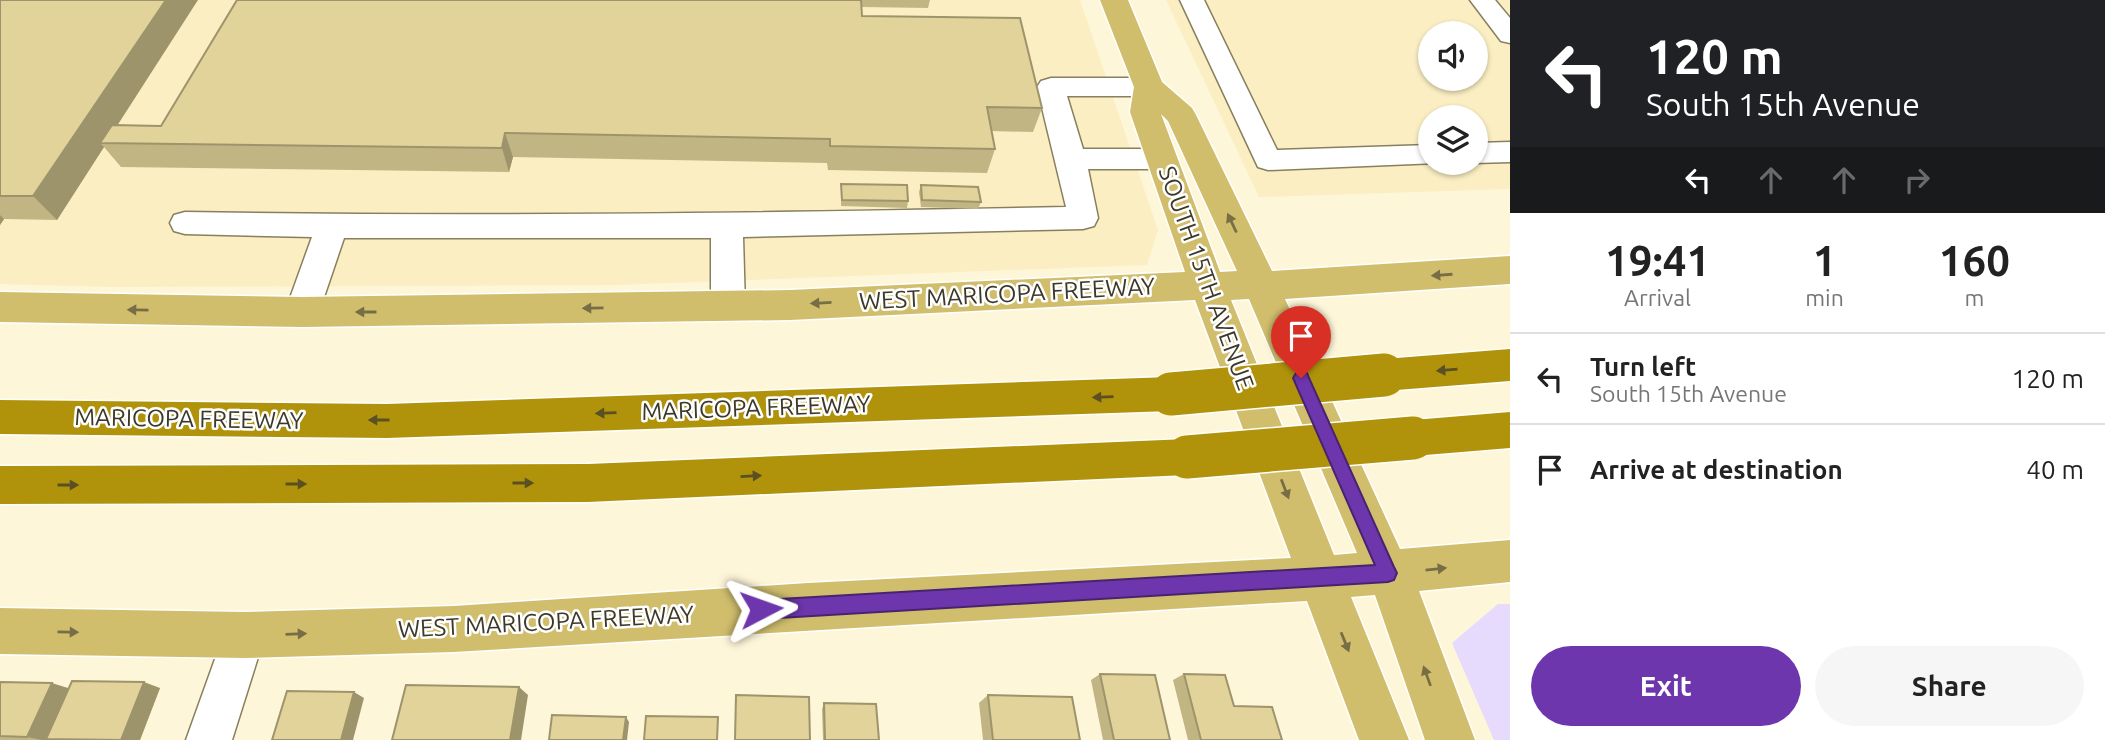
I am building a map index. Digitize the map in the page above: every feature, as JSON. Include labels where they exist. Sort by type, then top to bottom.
[{"type":"highway","name":"MARICOPA FREEWAY","points":[[0,417],[387,421],[1171,394],[1510,365]]},
{"type":"highway","points":[[0,485],[588,483],[1187,457],[1510,430]]},
{"type":"main road","name":"SOUTH 15TH AVENUE","points":[[1114,0],[1149,87],[1181,115],[1260,285],[1405,612],[1450,740]]},
{"type":"main road","name":"SOUTH 15TH AVENUE","points":[[1149,87],[1145,111],[1207,285],[1319,579],[1384,740]]},
{"type":"main road","name":"WEST MARICOPA FREEWAY","points":[[0,307],[302,312],[728,306],[1260,285],[1510,270]]},
{"type":"main road","name":"WEST MARICOPA FREEWAY","points":[[0,631],[244,635],[454,629],[808,606],[1319,579],[1510,561]]},
{"type":"street","points":[[1192,0],[1268,160],[1418,155]]},
{"type":"street","points":[[1482,0],[1510,35]]},
{"type":"street","points":[[185,223],[332,226],[727,226],[1083,218],[1071,159],[1051,87],[1149,87]]},
{"type":"street","points":[[1488,153],[1510,152]]},
{"type":"street","points":[[1071,159],[1162,159]]},
{"type":"street","points":[[302,312],[332,226]]},
{"type":"street","points":[[727,226],[728,306]]},
{"type":"street","points":[[209,740],[244,635]]},
{"type":"shaded area","points":[[0,0],[1080,0],[1158,230],[1147,265],[615,285],[109,287],[0,284]]},
{"type":"shaded area","points":[[1166,0],[1510,0],[1510,189],[1259,197]]},
{"type":"shaded area","points":[[1498,604],[1510,604],[1510,740],[1494,740],[1452,643]]},
{"type":"building","points":[[0,0],[166,0],[33,196],[0,196]]},
{"type":"building","points":[[237,0],[861,0],[862,16],[1020,18],[1042,108],[987,107],[995,149],[830,146],[830,139],[505,133],[502,148],[100,143],[112,125],[161,126]]},
{"type":"building","points":[[841,184],[907,185],[908,201],[842,200]]},
{"type":"building","points":[[921,185],[978,187],[981,202],[922,200]]},
{"type":"building","points":[[1100,674],[1155,675],[1170,740],[1114,740]]},
{"type":"building","points":[[1184,674],[1225,675],[1234,706],[1272,707],[1282,740],[1201,740]]},
{"type":"building","points":[[72,681],[144,682],[121,740],[46,739]]},
{"type":"building","points":[[0,682],[52,683],[27,737],[0,736]]},
{"type":"building","points":[[406,685],[519,687],[510,740],[392,740]]},
{"type":"building","points":[[287,691],[354,692],[341,740],[272,740]]},
{"type":"building","points":[[736,695],[809,697],[810,740],[735,740]]},
{"type":"building","points":[[988,695],[1072,697],[1080,740],[993,740]]},
{"type":"building","points":[[824,703],[876,704],[879,740],[825,740]]},
{"type":"building","points":[[552,715],[626,717],[623,740],[549,740]]},
{"type":"building","points":[[646,716],[718,717],[717,740],[644,740]]},
{"type":"route","points":[[761,609],[1388,573],[1301,378]]}]
